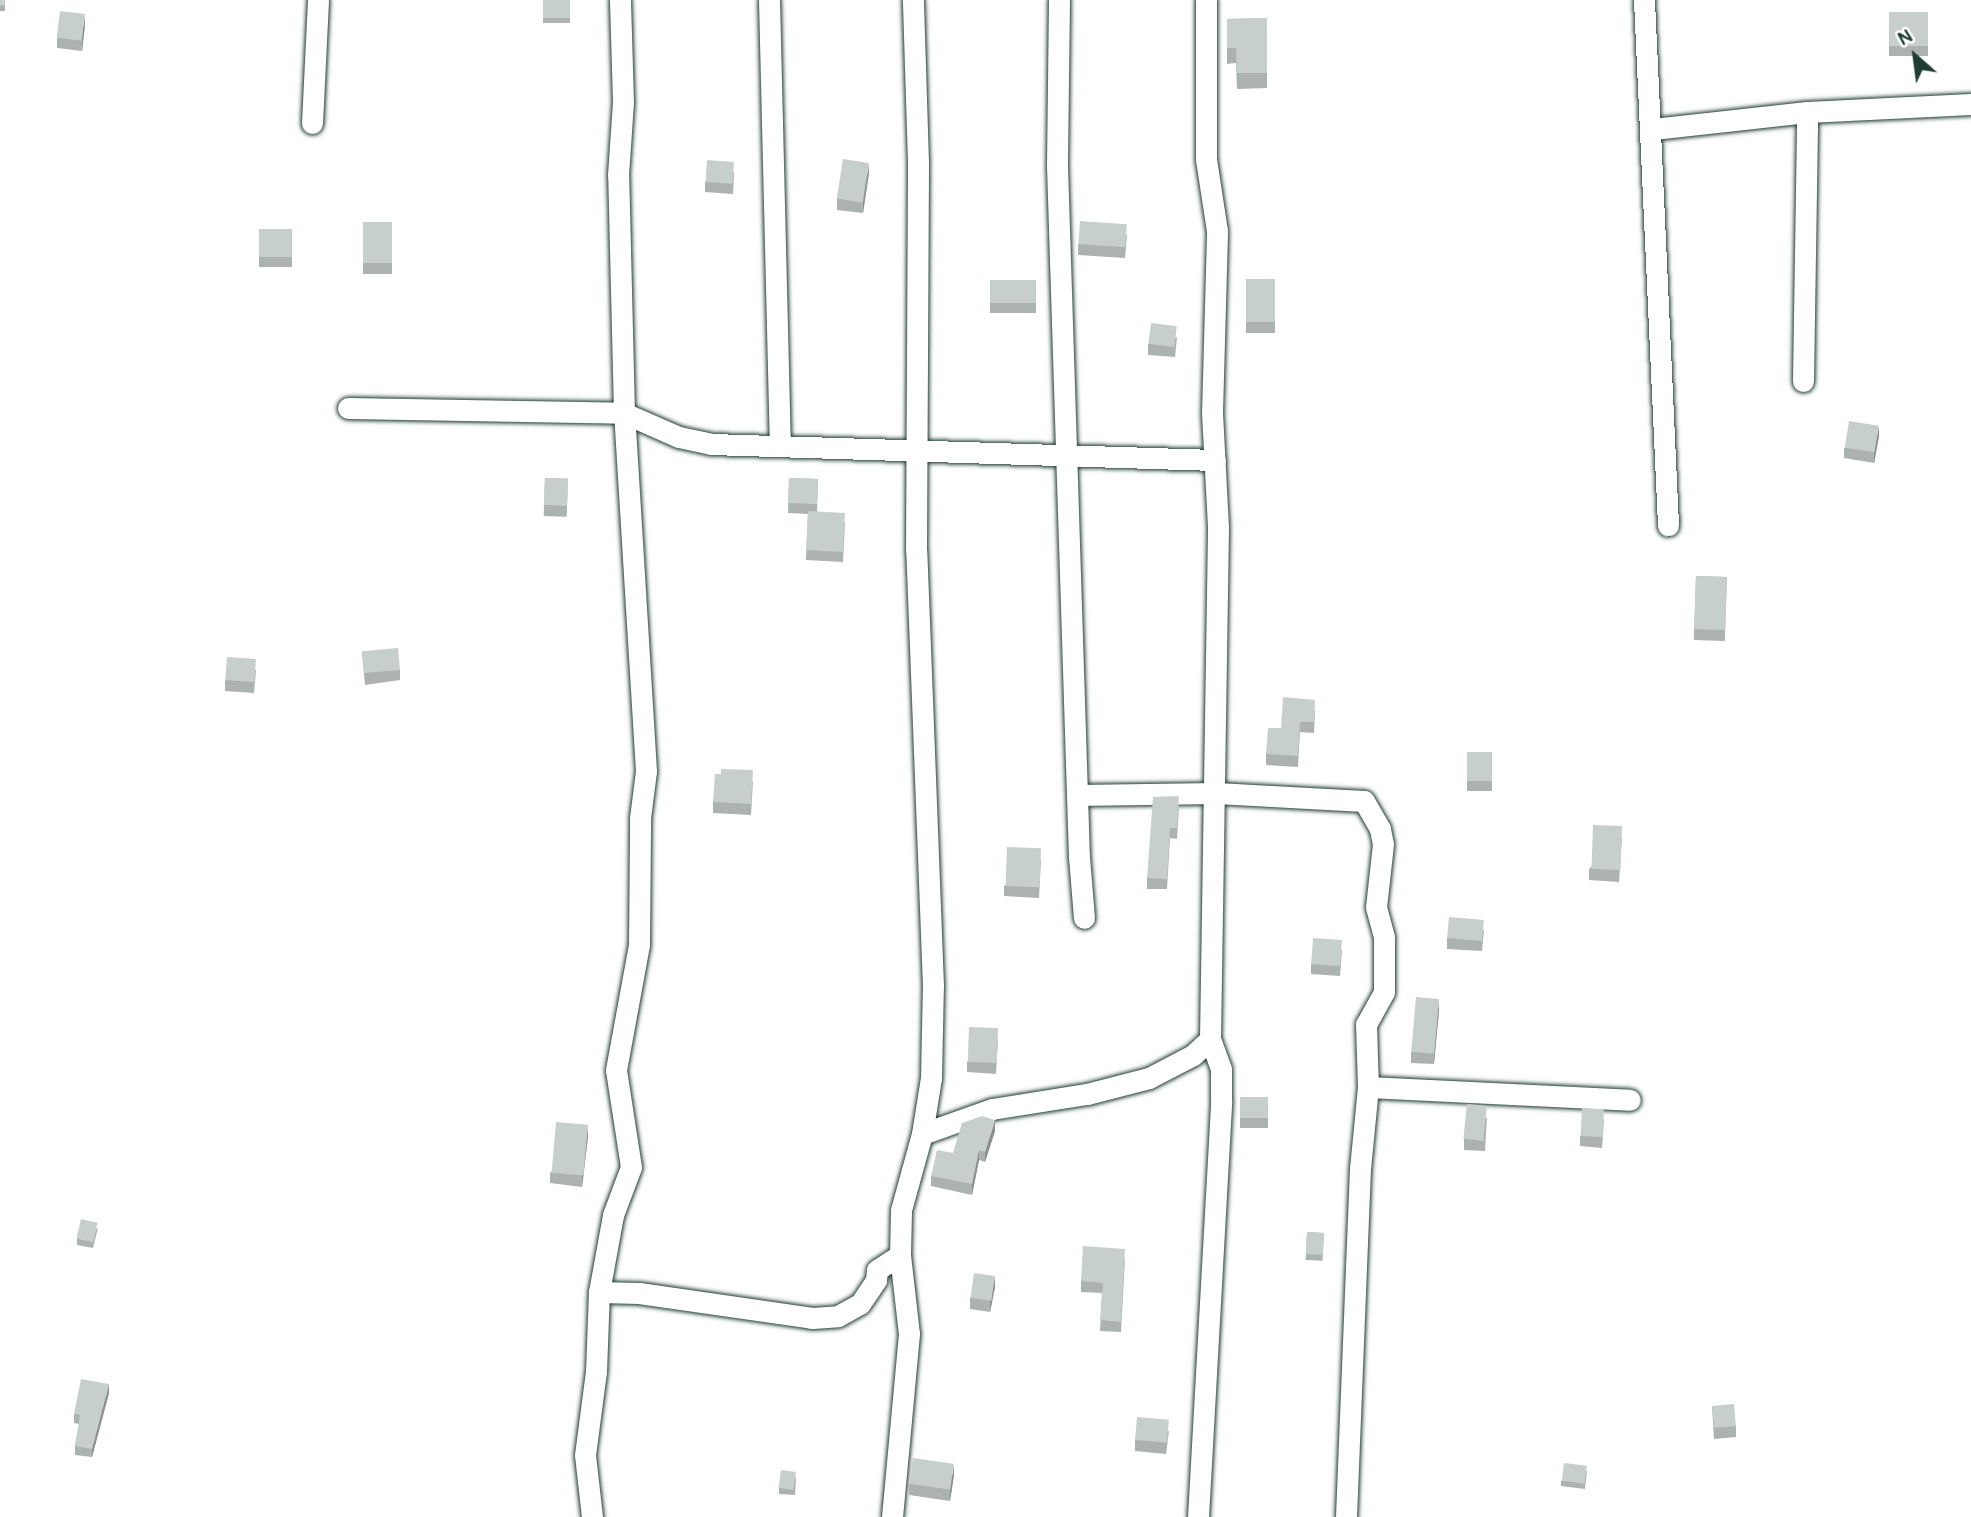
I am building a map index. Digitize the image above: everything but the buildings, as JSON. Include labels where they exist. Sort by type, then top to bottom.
[{"type":"street","points":[[312,122],[318,0]]},
{"type":"street","points":[[592,1517],[584,1455],[596,1372],[599,1292],[613,1215],[631,1167],[616,1070],[639,945],[640,818],[646,772],[624,413],[618,175],[623,102],[620,0]]},
{"type":"street","points":[[769,0],[780,445]]},
{"type":"street","points":[[892,1517],[909,1334],[900,1255],[901,1210],[922,1134],[931,1078],[933,986],[916,453],[918,162],[913,0]]},
{"type":"street","points":[[1059,0],[1057,166],[1077,795],[1084,918]]},
{"type":"street","points":[[1198,1517],[1221,1101],[1221,1069],[1210,1039],[1216,793],[1217,231],[1206,159],[1206,0]]},
{"type":"street","points":[[1644,0],[1653,130],[1668,525]]},
{"type":"street","points":[[1653,130],[1807,113],[1971,104]]},
{"type":"street","points":[[1802,381],[1807,113]]},
{"type":"street","points":[[348,408],[624,413],[679,437],[711,444],[916,453],[1065,453],[1215,460]]},
{"type":"street","points":[[1077,795],[1216,793],[1364,801],[1374,816],[1383,844],[1377,907],[1384,937],[1385,971],[1384,992],[1366,1024],[1368,1087],[1360,1168],[1346,1517]]},
{"type":"street","points":[[922,1134],[992,1109],[1087,1094],[1149,1078],[1193,1055],[1210,1039]]},
{"type":"street","points":[[1368,1087],[1630,1100]]},
{"type":"street","points":[[599,1292],[639,1293],[812,1318],[838,1315],[860,1304],[876,1280],[877,1270],[900,1255]]}]
